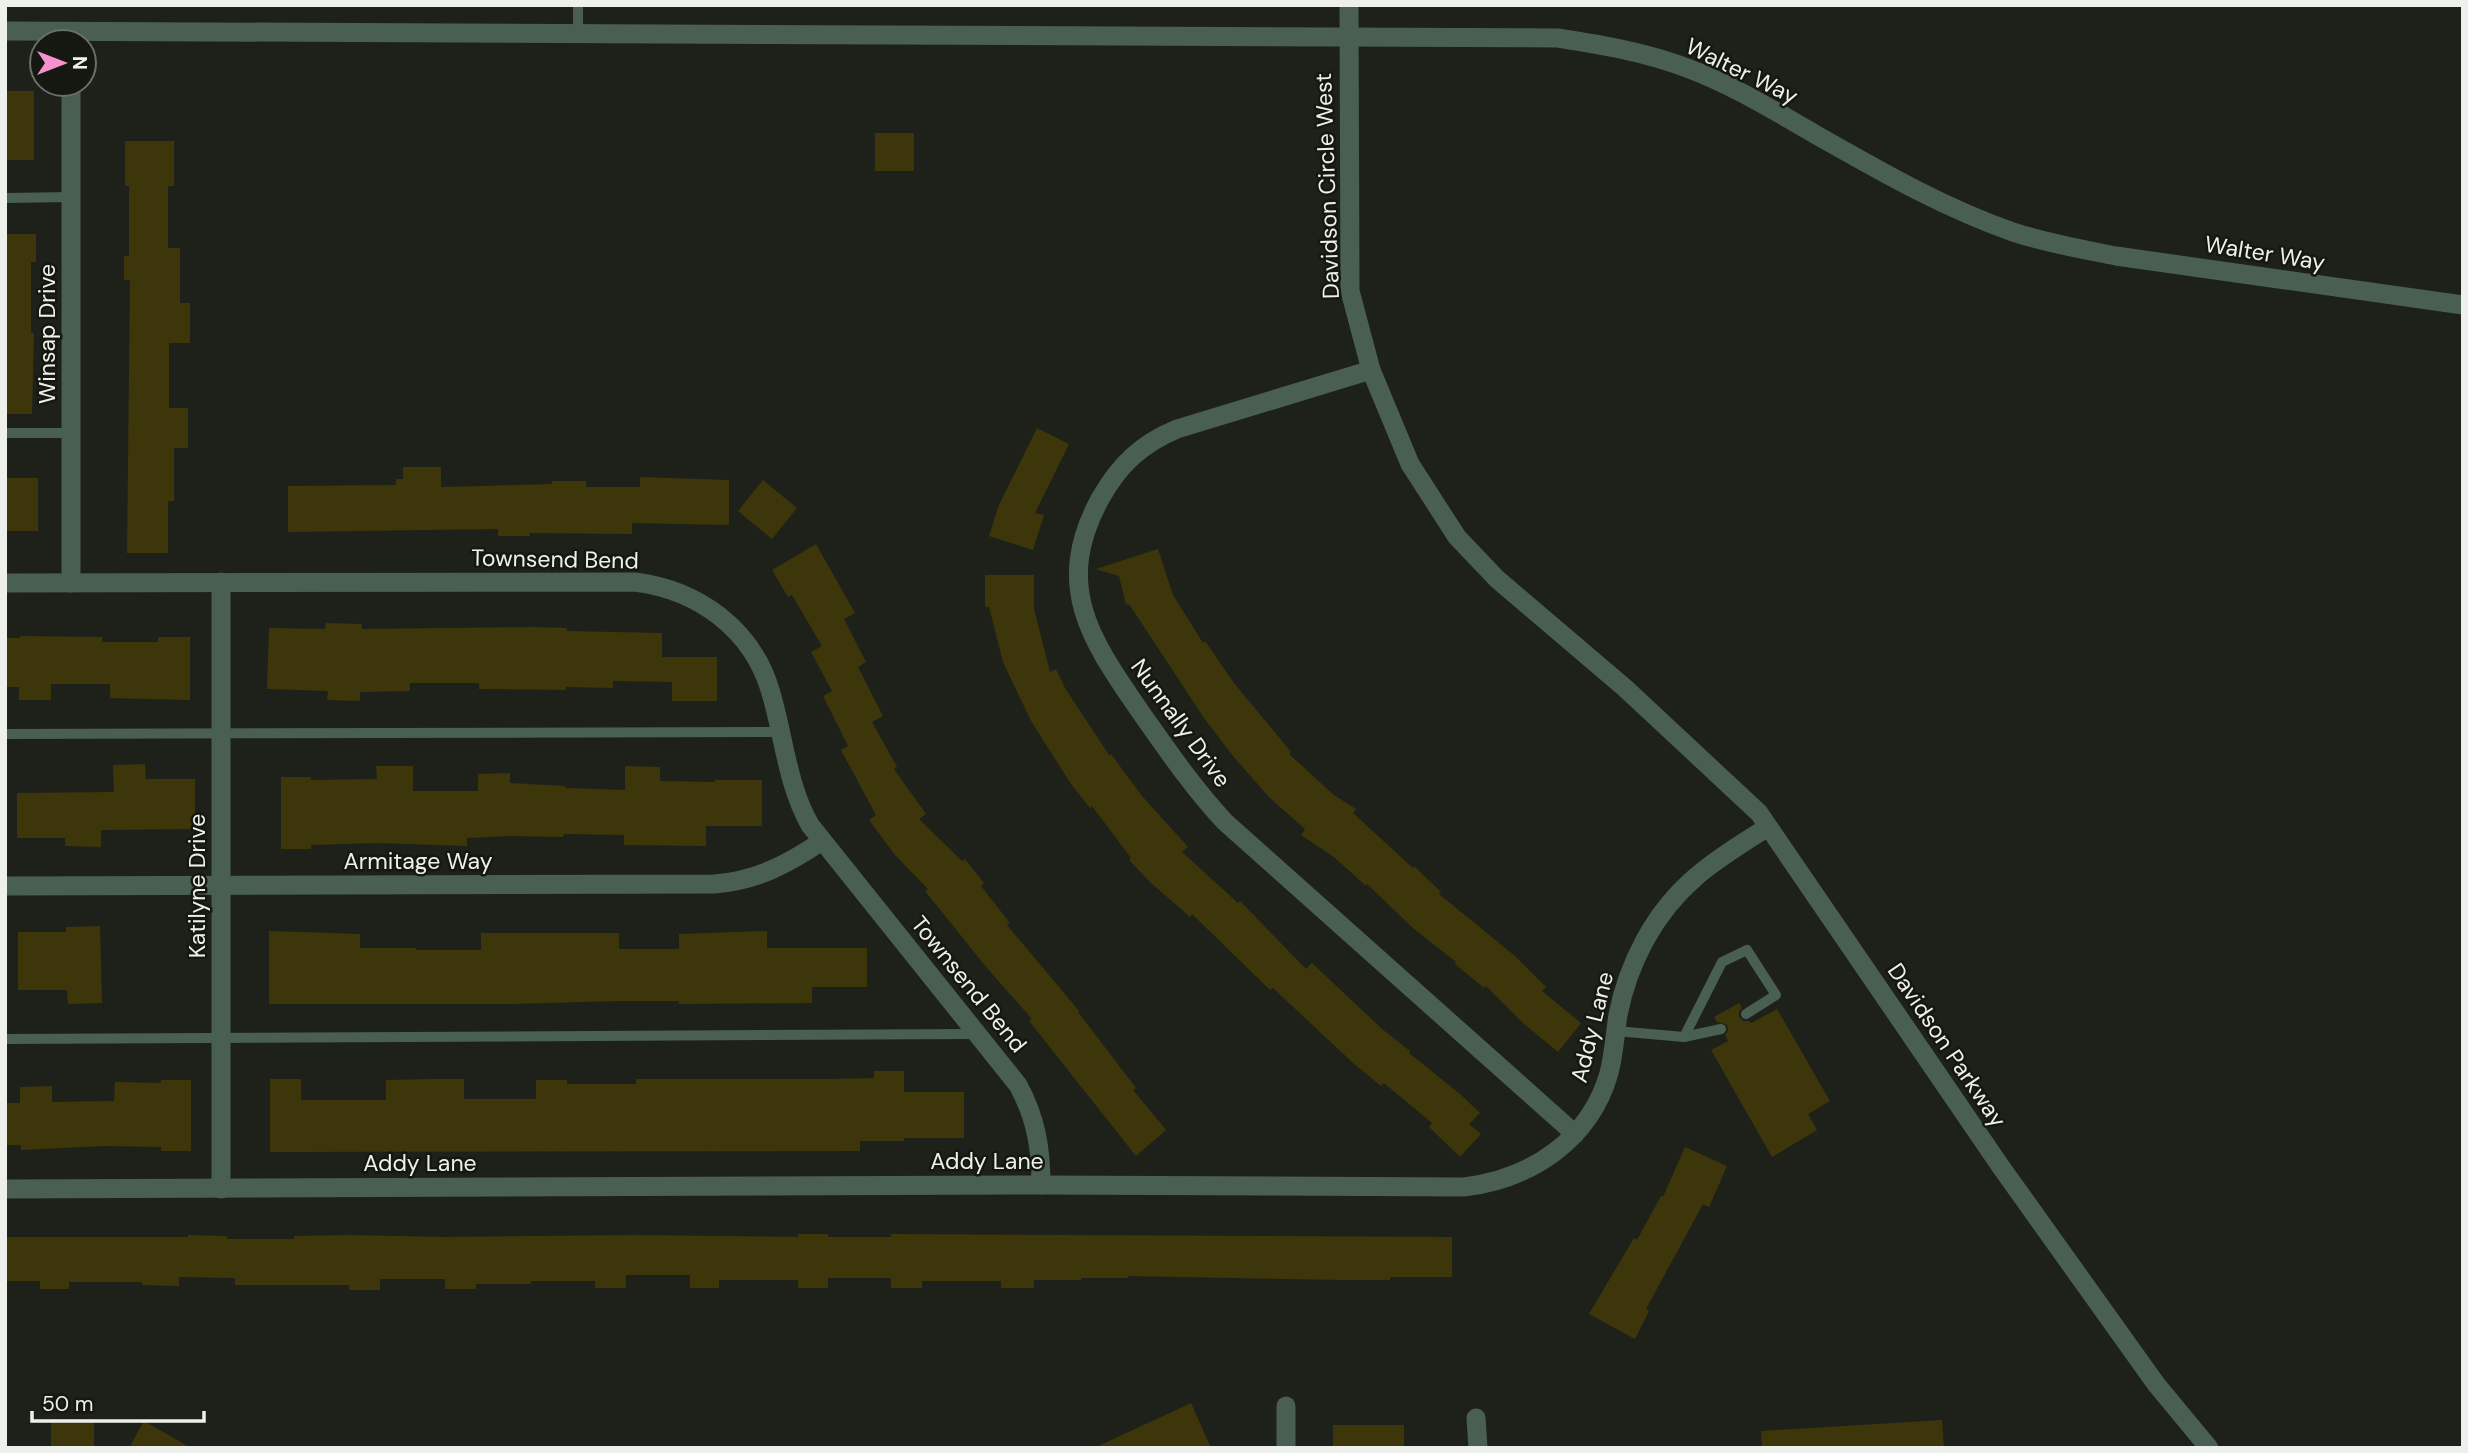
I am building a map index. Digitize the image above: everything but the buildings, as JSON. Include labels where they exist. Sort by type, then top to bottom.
[{"type":"street","name":"Davidson Circle West","points":[[1349,5],[1347,53],[1350,291],[1371,370],[1410,464],[1457,537],[1497,579],[1625,688]]},
{"type":"street","name":"Walter Way","points":[[5,31],[28,33]]},
{"type":"street","name":"Walter Way","points":[[98,37],[578,33],[1558,38],[1620,48],[1677,64],[1719,81],[1914,189],[2013,232],[2071,248],[2116,256],[2463,306]]},
{"type":"street","name":"Winsap Drive","points":[[71,98],[71,583]]},
{"type":"street","name":"Nunnally Drive","points":[[1371,370],[1177,429],[1150,442],[1131,456],[1110,482],[1087,529],[1079,572],[1085,615],[1091,635],[1105,660],[1183,773],[1225,822],[1575,1134]]},
{"type":"street","name":"Katilyne Drive","points":[[221,582],[221,1189]]},
{"type":"street","name":"Townsend Bend","points":[[5,583],[635,582],[660,586],[703,604],[722,617],[751,649],[766,679],[800,806],[822,841],[1011,1075],[1029,1108],[1039,1143],[1041,1185]]},
{"type":"street","name":"Davidson Parkway","points":[[1625,688],[1740,794],[1768,827],[2001,1167],[2156,1384],[2209,1448]]},
{"type":"street","name":"Addy Lane","points":[[5,1189],[1041,1185],[1464,1187],[1499,1181],[1518,1175],[1550,1157],[1575,1134],[1591,1112],[1604,1088],[1620,1007],[1633,965],[1659,917],[1675,896],[1702,870],[1768,827]]},
{"type":"street","name":"Armitage Way","points":[[5,886],[714,884],[744,880],[777,868],[822,841]]},
{"type":"street","points":[[1286,1406],[1286,1448]]},
{"type":"street","points":[[1476,1418],[1478,1448]]},
{"type":"lane","points":[[578,5],[578,33]]},
{"type":"lane","points":[[5,198],[71,197]]},
{"type":"lane","points":[[5,433],[71,433]]},
{"type":"lane","points":[[5,734],[780,732]]},
{"type":"lane","points":[[1684,1037],[1722,962],[1747,950],[1776,995],[1746,1014]]},
{"type":"lane","points":[[1616,1031],[1684,1037],[1721,1029]]},
{"type":"lane","points":[[5,1039],[979,1034]]}]
